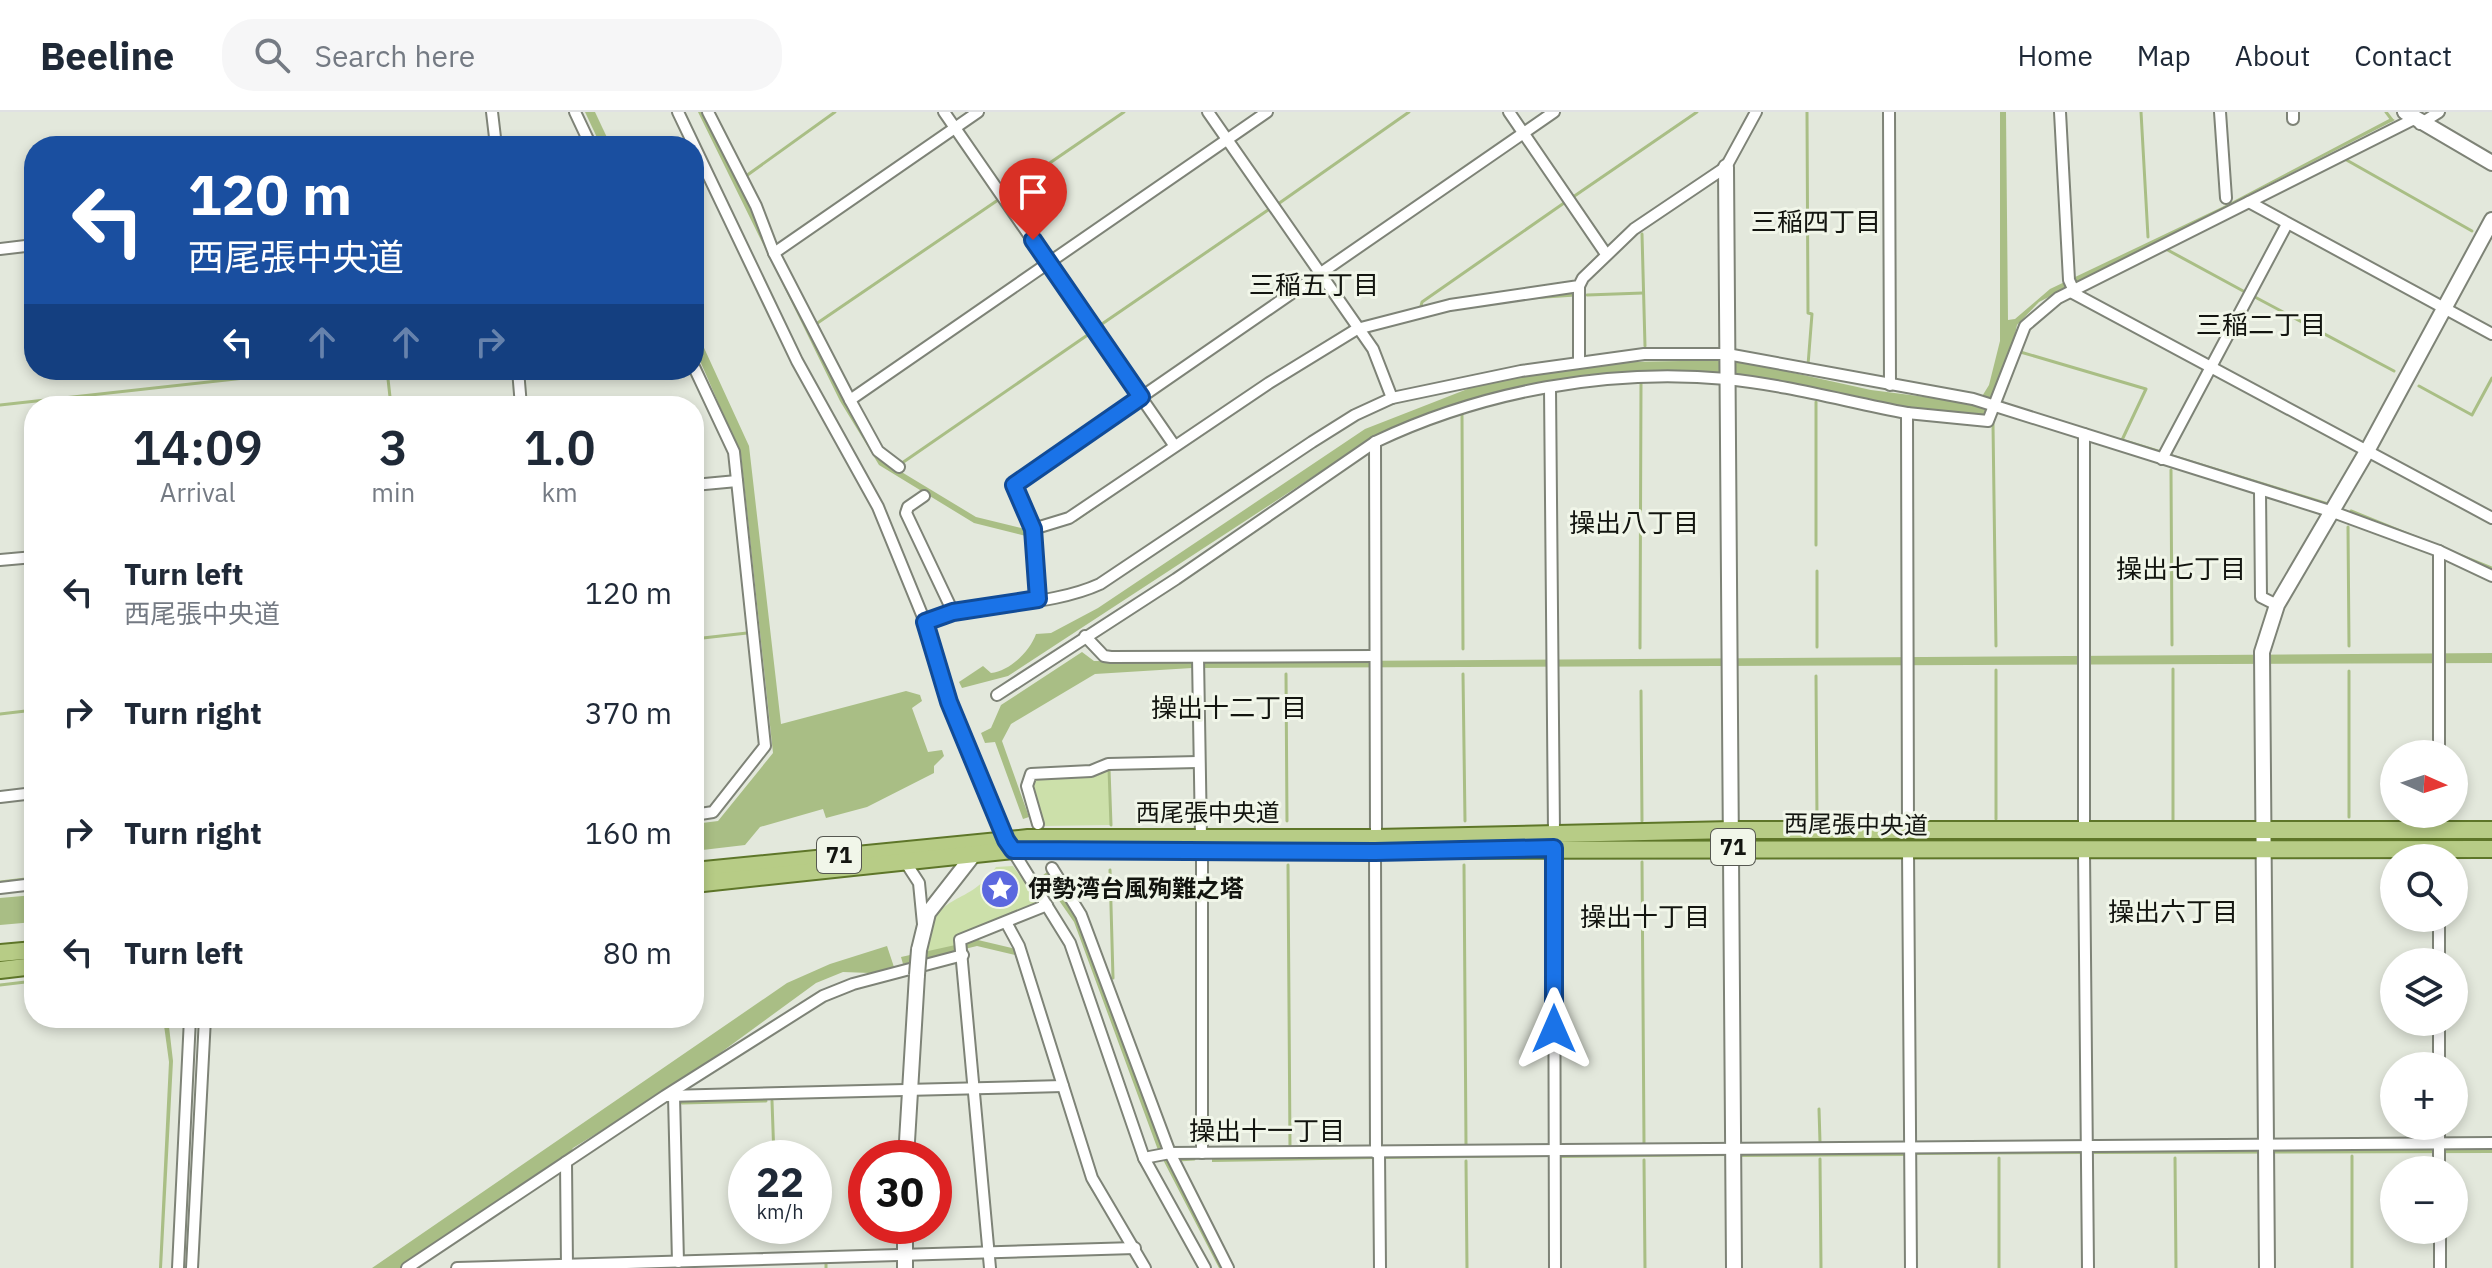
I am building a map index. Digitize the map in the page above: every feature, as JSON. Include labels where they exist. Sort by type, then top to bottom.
[{"type":"main road","name":"西尾張中央道","points":[[704,870],[1010,845],[1376,845],[1908,832],[2262,831],[2380,825]]},
{"type":"main road","name":"西尾張中央道","points":[[2468,826],[2492,830]]},
{"type":"main road","name":"西尾張中央道","points":[[1732,838],[1908,850],[2380,853]]},
{"type":"main road","name":"西尾張中央道","points":[[704,883],[906,863],[979,849]]},
{"type":"main road","name":"西尾張中央道","points":[[2468,851],[2492,849]]},
{"type":"main road","points":[[0,953],[24,951]]},
{"type":"main road","points":[[0,970],[24,967]]},
{"type":"street","points":[[492,112],[495,136]]},
{"type":"street","points":[[575,112],[586,136]]},
{"type":"street","points":[[678,112],[689,136]]},
{"type":"street","points":[[708,112],[774,253],[850,400],[878,451],[899,467]]},
{"type":"street","points":[[944,112],[1174,445]]},
{"type":"street","points":[[774,253],[978,112]]},
{"type":"street","points":[[1208,112],[1373,349],[1392,398]]},
{"type":"street","points":[[850,400],[1267,112]]},
{"type":"street","points":[[1509,112],[1606,254]]},
{"type":"street","points":[[1038,599],[1033,529],[1014,485],[1554,112]]},
{"type":"street","points":[[1579,361],[1579,286],[1583,278],[1606,254],[1663,208],[1726,167],[1756,112]]},
{"type":"street","points":[[1889,112],[1890,385]]},
{"type":"street","points":[[2060,112],[2069,280],[2073,291],[2366,453],[2492,518]]},
{"type":"street","points":[[2220,112],[2226,198]]},
{"type":"street","points":[[997,695],[1176,579],[1375,442],[1461,407],[1550,388],[1630,377],[1728,378],[1907,413],[1988,421],[2025,326],[2058,298],[2413,118],[2439,112]]},
{"type":"street","points":[[2413,118],[2492,163]]},
{"type":"street","points":[[704,166],[797,361],[878,507],[925,622],[949,702],[1010,845],[1070,943],[1144,1158],[1205,1268]]},
{"type":"street","points":[[1726,167],[1734,1268]]},
{"type":"street","points":[[2249,202],[2492,334]]},
{"type":"street","points":[[2267,1268],[2262,652],[2277,605],[2366,453],[2492,220]]},
{"type":"street","points":[[2162,459],[2287,224]]},
{"type":"street","points":[[0,249],[24,246]]},
{"type":"street","points":[[1033,529],[1069,518],[1174,445],[1357,329],[1450,305],[1579,286]]},
{"type":"street","points":[[925,622],[953,612],[1086,591],[1312,442],[1355,415],[1392,398],[1444,385],[1579,361],[1644,354],[1727,357],[1973,399],[2333,512],[2439,551],[2492,576]]},
{"type":"street","points":[[700,380],[734,452],[765,746],[713,812],[704,813]]},
{"type":"street","points":[[1550,388],[1555,1268]]},
{"type":"street","points":[[1907,413],[1908,832]]},
{"type":"street","points":[[2084,434],[2084,832]]},
{"type":"street","points":[[1375,442],[1374,678],[1380,1268]]},
{"type":"street","points":[[704,484],[737,481]]},
{"type":"street","points":[[2260,491],[2261,597],[2277,605]]},
{"type":"street","points":[[924,496],[908,507],[906,513],[953,612]]},
{"type":"street","points":[[2439,551],[2439,740]]},
{"type":"street","points":[[0,560],[24,558]]},
{"type":"street","points":[[1085,636],[1104,656],[1111,657],[1374,656]]},
{"type":"street","points":[[1198,658],[1202,844],[1202,1153]]},
{"type":"street","points":[[1038,824],[1027,786],[1031,774],[1091,771],[1108,764],[1198,762]]},
{"type":"street","points":[[0,797],[24,794]]},
{"type":"street","points":[[923,924],[979,849]]},
{"type":"street","points":[[1908,850],[1911,1268]]},
{"type":"street","points":[[2084,852],[2088,1268]]},
{"type":"street","points":[[906,863],[919,883],[923,924],[907,1140]]},
{"type":"street","points":[[1052,868],[1081,915],[1170,1153],[1228,1268]]},
{"type":"street","points":[[0,888],[24,885]]},
{"type":"street","points":[[990,1268],[960,940],[1007,924],[1047,905]]},
{"type":"street","points":[[1007,924],[1019,946],[1059,1087],[1092,1178],[1131,1250],[1145,1268]]},
{"type":"street","points":[[407,1268],[823,996],[853,984],[963,955]]},
{"type":"street","points":[[178,1268],[190,1028]]},
{"type":"street","points":[[192,1268],[204,1028]]},
{"type":"street","points":[[669,1096],[1059,1087]]},
{"type":"street","points":[[669,1096],[678,1262]]},
{"type":"street","points":[[2439,1140],[2439,1156]]},
{"type":"street","points":[[1144,1158],[1170,1153],[2087,1144],[2266,1150],[2439,1150],[2492,1143]]},
{"type":"street","points":[[566,1162],[567,1266]]},
{"type":"street","points":[[2440,1244],[2440,1268]]},
{"type":"street","points":[[457,1268],[678,1262],[905,1262],[989,1254],[1131,1250]]},
{"type":"shaded area","points":[[585,112],[595,112],[606,136],[596,136]]},
{"type":"shaded area","points":[[698,112],[705,112],[754,208],[756,221],[885,462],[976,517],[1029,530],[1030,537],[974,523],[879,465],[840,401]]},
{"type":"shaded area","points":[[2000,112],[2006,112],[2008,320],[2015,319],[2050,289],[2222,207],[2391,118],[2395,120],[2039,302],[2017,325],[2011,355],[1987,418],[1916,410],[1723,372],[1626,373],[1495,393],[1369,440],[1008,676],[962,688],[959,682],[983,666],[991,673],[1012,664],[1024,653],[1036,634],[1051,633],[1098,608],[1365,429],[1488,381],[1626,362],[1735,360],[1871,390],[1973,403],[1981,398],[1989,385],[2000,341]]},
{"type":"shaded area","points":[[704,348],[749,446],[781,724],[906,691],[920,695],[922,701],[912,708],[928,752],[942,750],[944,756],[934,766],[934,773],[867,807],[826,818],[823,809],[760,827],[745,845],[704,850],[704,823],[718,821],[773,753],[741,455],[704,370]]},
{"type":"shaded area","points":[[1082,652],[1094,661],[1208,662],[2492,653],[2492,663],[1192,668],[1095,674],[1011,724],[1002,741],[1029,817],[1023,819],[995,742],[985,743],[981,733],[991,728],[1001,705]]},
{"type":"shaded area","points":[[1109,769],[1111,825],[1044,826],[1033,794],[1035,779]]},
{"type":"shaded area","points":[[1013,866],[1039,902],[1006,920],[957,937],[955,947],[926,952],[930,931],[943,908],[973,890],[996,867]]},
{"type":"shaded area","points":[[1047,872],[1079,920],[1163,1148],[1225,1268],[1219,1268],[1158,1150],[1074,922],[1042,876]]},
{"type":"shaded area","points":[[24,896],[24,923],[0,925],[0,898]]},
{"type":"shaded area","points":[[978,940],[1016,949],[1089,1178],[1141,1268],[1088,1185],[1015,955],[977,946],[903,964],[901,957]]},
{"type":"shaded area","points":[[887,946],[894,967],[870,973],[843,972],[816,983],[679,1083],[573,1148],[568,1156],[401,1268],[372,1268],[787,983],[830,964]]},
{"type":"shaded area","points":[[164,1028],[169,1028],[173,1061],[162,1268],[159,1268],[169,1062]]},
{"type":"shaded area","points":[[2492,1149],[2492,1153],[2094,1154],[2094,1151]]},
{"type":"shaded area","points":[[1916,1152],[2082,1152],[2082,1154],[1916,1155]]},
{"type":"shaded area","points":[[1905,1153],[1905,1156],[1739,1157],[1739,1154]]},
{"type":"shaded area","points":[[1561,1155],[1728,1156],[1561,1158]]},
{"type":"shaded area","points":[[1385,1156],[1550,1157],[1385,1159]]},
{"type":"shaded area","points":[[1212,1157],[1373,1157],[1373,1159],[1212,1162]]},
{"type":"waterway","points":[[746,176],[835,112]]},
{"type":"waterway","points":[[1006,193],[1124,112]]},
{"type":"waterway","points":[[1278,204],[1409,112]]},
{"type":"waterway","points":[[1573,197],[1697,112]]},
{"type":"waterway","points":[[1807,112],[1808,313],[1812,314],[1808,365]]},
{"type":"waterway","points":[[2141,112],[2148,237]]},
{"type":"waterway","points":[[2386,112],[2392,120]]},
{"type":"waterway","points":[[2343,158],[2472,231]]},
{"type":"waterway","points":[[816,324],[998,200]]},
{"type":"waterway","points":[[1421,306],[1422,302],[1564,203]]},
{"type":"waterway","points":[[1099,326],[1268,210]]},
{"type":"waterway","points":[[1642,234],[1645,346]]},
{"type":"waterway","points":[[2164,248],[2245,292]]},
{"type":"waterway","points":[[1587,295],[1643,293]]},
{"type":"waterway","points":[[1531,298],[1575,295]]},
{"type":"waterway","points":[[2253,296],[2394,371]]},
{"type":"waterway","points":[[1444,311],[1460,308]]},
{"type":"waterway","points":[[902,463],[1089,334]]},
{"type":"waterway","points":[[2017,351],[2146,389],[2122,440],[2161,452]]},
{"type":"waterway","points":[[2419,386],[2472,415],[2492,378]]},
{"type":"waterway","points":[[82,396],[227,380]]},
{"type":"waterway","points":[[388,380],[390,396]]},
{"type":"waterway","points":[[1640,648],[1641,384]]},
{"type":"waterway","points":[[0,405],[24,402]]},
{"type":"waterway","points":[[1816,402],[1816,545]]},
{"type":"waterway","points":[[1462,414],[1463,649]]},
{"type":"waterway","points":[[1993,424],[1996,646]]},
{"type":"waterway","points":[[2169,455],[2328,504]]},
{"type":"waterway","points":[[2171,470],[2172,645]]},
{"type":"waterway","points":[[1037,533],[1076,520],[1132,481]]},
{"type":"waterway","points":[[2351,511],[2492,568]]},
{"type":"waterway","points":[[2348,527],[2349,646]]},
{"type":"waterway","points":[[1817,571],[1817,647]]},
{"type":"waterway","points":[[704,638],[747,633]]},
{"type":"waterway","points":[[2173,669],[2173,820]]},
{"type":"waterway","points":[[1996,670],[1996,819]]},
{"type":"waterway","points":[[2349,671],[2349,817]]},
{"type":"waterway","points":[[1286,674],[1287,821]]},
{"type":"waterway","points":[[1463,674],[1465,821]]},
{"type":"waterway","points":[[1816,676],[1817,819]]},
{"type":"waterway","points":[[1641,691],[1642,821]]},
{"type":"waterway","points":[[0,714],[24,711]]},
{"type":"waterway","points":[[1109,769],[1111,825]]},
{"type":"waterway","points":[[1642,862],[1644,1143]]},
{"type":"waterway","points":[[1288,865],[1290,1147]]},
{"type":"waterway","points":[[1464,865],[1466,1144]]},
{"type":"waterway","points":[[1110,870],[1113,978]]},
{"type":"waterway","points":[[0,882],[24,879]]},
{"type":"waterway","points":[[0,985],[24,982]]},
{"type":"waterway","points":[[682,1103],[766,1101]]},
{"type":"waterway","points":[[772,1101],[773,1140]]},
{"type":"waterway","points":[[1819,1109],[1820,1142]]},
{"type":"waterway","points":[[2352,1156],[2352,1268]]},
{"type":"waterway","points":[[1999,1158],[1999,1268]]},
{"type":"waterway","points":[[2175,1158],[2176,1268]]},
{"type":"waterway","points":[[1178,1160],[1194,1159]]},
{"type":"waterway","points":[[1820,1159],[1821,1268]]},
{"type":"waterway","points":[[1644,1160],[1645,1268]]},
{"type":"waterway","points":[[1466,1161],[1467,1268]]},
{"type":"waterway","points":[[826,1263],[826,1268]]},
{"type":"place","name":"伊勢湾台風殉難之塔","points":[[1000,889]]},
{"type":"district","name":"三稲四丁目","points":[[1816,222]]},
{"type":"district","name":"三稲五丁目","points":[[1314,285]]},
{"type":"district","name":"三稲二丁目","points":[[2261,325]]},
{"type":"district","name":"操出八丁目","points":[[1634,523]]},
{"type":"district","name":"操出七丁目","points":[[2181,569]]},
{"type":"district","name":"操出十二丁目","points":[[1229,708]]},
{"type":"district","name":"操出六丁目","points":[[2173,912]]},
{"type":"district","name":"操出十丁目","points":[[1645,917]]},
{"type":"district","name":"操出十一丁目","points":[[1267,1131]]},
{"type":"route","points":[[1033,240],[1141,397],[1014,485],[1033,529],[1038,599],[953,612],[925,622],[949,702],[1006,840],[1013,850],[1375,852],[1554,848],[1554,1029]]}]
